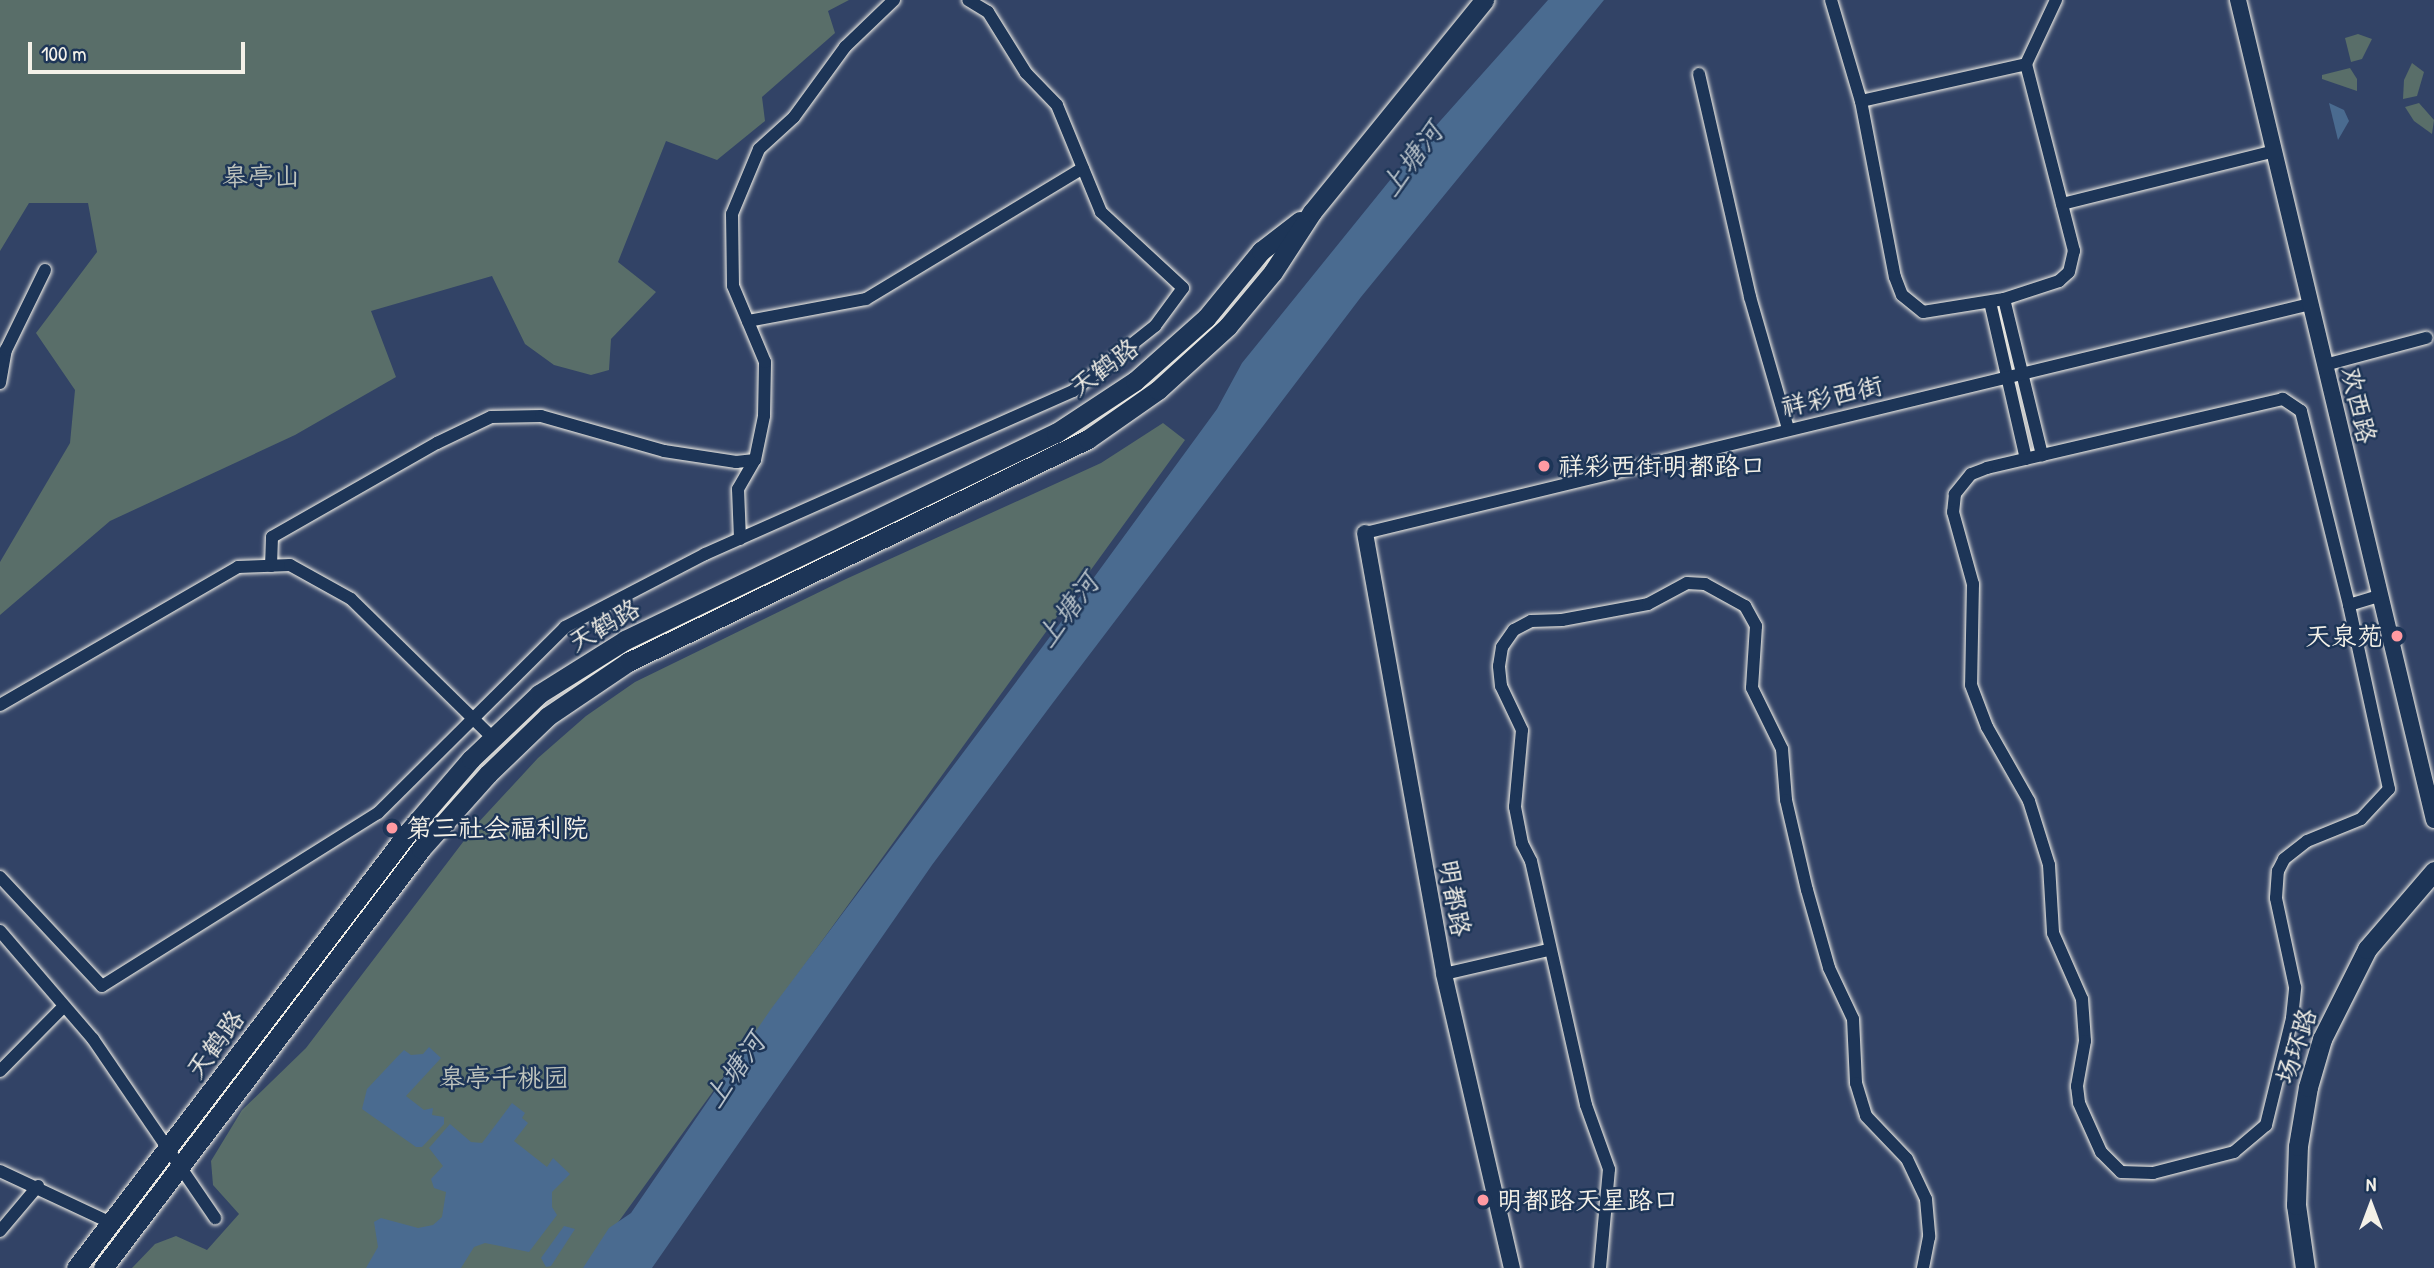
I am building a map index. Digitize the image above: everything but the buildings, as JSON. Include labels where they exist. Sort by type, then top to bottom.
[{"type":"main road","name":"天鹤路","points":[[103,1268],[421,849],[488,774],[548,716],[628,662],[1088,439],[1158,390],[1228,326],[1273,272],[1312,212],[1484,0]]},
{"type":"main road","name":"天鹤路","points":[[76,1268],[409,831],[493,738],[539,694],[625,639],[1056,433],[1135,381],[1206,318],[1261,251],[1312,212]]},
{"type":"main road","name":"场环路","points":[[2305,1268],[2297,1205],[2298,1146],[2322,1039],[2367,949],[2434,871]]},
{"type":"street","points":[[740,539],[738,489],[755,460],[764,416],[765,362],[733,286],[732,214],[759,149],[794,117],[845,47],[894,0]]},
{"type":"street","points":[[0,877],[102,986],[378,813],[565,627],[740,539],[1073,391],[1155,326],[1183,288],[1101,212],[1057,105],[1026,72],[988,12],[968,0]]},
{"type":"street","points":[[1831,0],[1861,101],[1902,295],[1923,312],[2004,299],[2059,281],[2069,272],[2074,251],[2026,64],[2056,0]]},
{"type":"street","name":"欢西路","points":[[2238,0],[2434,820]]},
{"type":"street","points":[[1861,101],[2026,64]]},
{"type":"street","points":[[1699,74],[1750,297],[1787,429]]},
{"type":"street","points":[[2062,204],[2274,151]]},
{"type":"street","points":[[748,321],[866,299],[1083,168]]},
{"type":"street","points":[[0,383],[6,350],[45,270]]},
{"type":"street","points":[[2004,299],[2042,455]]},
{"type":"street","points":[[1990,302],[2026,459]]},
{"type":"street","name":"祥彩西街","points":[[1364,533],[2310,304]]},
{"type":"street","points":[[2325,365],[2426,338]]},
{"type":"street","points":[[2271,399],[2293,404],[2301,411],[2389,789],[2361,819],[2307,841],[2284,859],[2278,871],[2276,898],[2295,987],[2292,1018],[2266,1125],[2234,1152],[2153,1173],[2121,1172],[2101,1152],[2079,1103],[2085,1017],[2074,978],[2053,933],[2049,865],[2029,801],[1987,727],[1969,674],[1973,584],[1953,512],[1955,494],[1971,474],[2026,459],[2271,399]]},
{"type":"street","points":[[271,566],[272,537],[437,443],[491,417],[541,416],[664,451],[736,462],[755,460]]},
{"type":"street","name":"明都路","points":[[1364,533],[1444,974],[1512,1268]]},
{"type":"street","points":[[0,705],[238,567],[290,565],[351,598],[493,738]]},
{"type":"street","points":[[1600,1268],[1609,1169],[1586,1105],[1570,1018],[1548,950],[1531,861],[1522,843],[1515,807],[1522,730],[1501,686],[1502,647],[1514,630],[1531,621],[1562,620],[1648,604],[1686,583],[1705,584],[1745,606],[1756,626],[1752,688],[1782,748],[1786,800],[1807,890],[1829,968],[1853,1019],[1856,1083],[1866,1116],[1907,1159],[1926,1199],[1929,1237],[1923,1268]]},
{"type":"street","points":[[2348,605],[2379,596]]},
{"type":"street","points":[[0,931],[5,947],[93,1039],[167,1149],[178,1170],[215,1218]]},
{"type":"street","points":[[1444,974],[1548,950]]},
{"type":"street","points":[[0,1071],[64,1006]]},
{"type":"street","points":[[0,1171],[38,1186],[111,1223]]},
{"type":"street","points":[[0,1231],[38,1186]]},
{"type":"green space","name":"皋亭山","points":[[0,0],[849,0],[828,11],[835,33],[762,97],[765,121],[717,160],[666,141],[618,262],[656,292],[611,339],[609,370],[591,375],[554,365],[525,344],[492,276],[371,311],[396,377],[295,435],[110,521],[0,615],[0,562],[70,443],[75,390],[36,333],[97,252],[88,203],[29,203],[0,251]]},
{"type":"green space","points":[[2358,34],[2372,39],[2362,59],[2351,62],[2345,38]]},
{"type":"green space","points":[[2412,63],[2424,72],[2417,96],[2403,99],[2404,80]]},
{"type":"green space","points":[[2350,68],[2357,79],[2357,91],[2322,79],[2322,75]]},
{"type":"green space","points":[[2419,103],[2434,120],[2432,134],[2414,121],[2405,107]]},
{"type":"green space","name":"皋亭千桃园","points":[[1163,423],[1185,440],[585,1268],[132,1268],[155,1244],[176,1236],[207,1250],[239,1214],[213,1185],[211,1161],[242,1110],[306,1048],[476,825],[538,758],[586,716],[635,682],[846,579],[1101,463]]},
{"type":"water","name":"上塘河","points":[[1548,0],[1604,0],[1361,297],[1052,704],[932,865],[652,1268],[583,1268],[609,1228],[631,1213],[771,1009],[1217,409],[1242,363],[1416,148]]},
{"type":"water","points":[[2329,103],[2344,110],[2349,121],[2338,140]]},
{"type":"water","points":[[429,1047],[441,1058],[406,1096],[424,1110],[433,1108],[432,1115],[444,1117],[444,1124],[422,1147],[416,1147],[362,1109],[367,1089],[404,1050],[411,1055],[423,1054]]},
{"type":"water","points":[[512,1103],[525,1113],[522,1118],[528,1123],[514,1141],[547,1167],[553,1158],[570,1174],[552,1192],[552,1207],[557,1215],[529,1252],[485,1243],[474,1247],[461,1268],[366,1268],[378,1247],[374,1222],[381,1218],[418,1228],[433,1225],[442,1217],[446,1192],[434,1188],[431,1179],[443,1166],[429,1148],[450,1124],[471,1142],[482,1143]]},
{"type":"water","points":[[564,1226],[575,1229],[551,1266],[546,1267],[541,1258]]},
{"type":"place","name":"祥彩西街明都路口","points":[[1544,466]]},
{"type":"place","name":"天泉苑","points":[[2397,636]]},
{"type":"place","name":"第三社会福利院","points":[[392,828]]},
{"type":"place","name":"明都路天星路口","points":[[1483,1200]]}]
